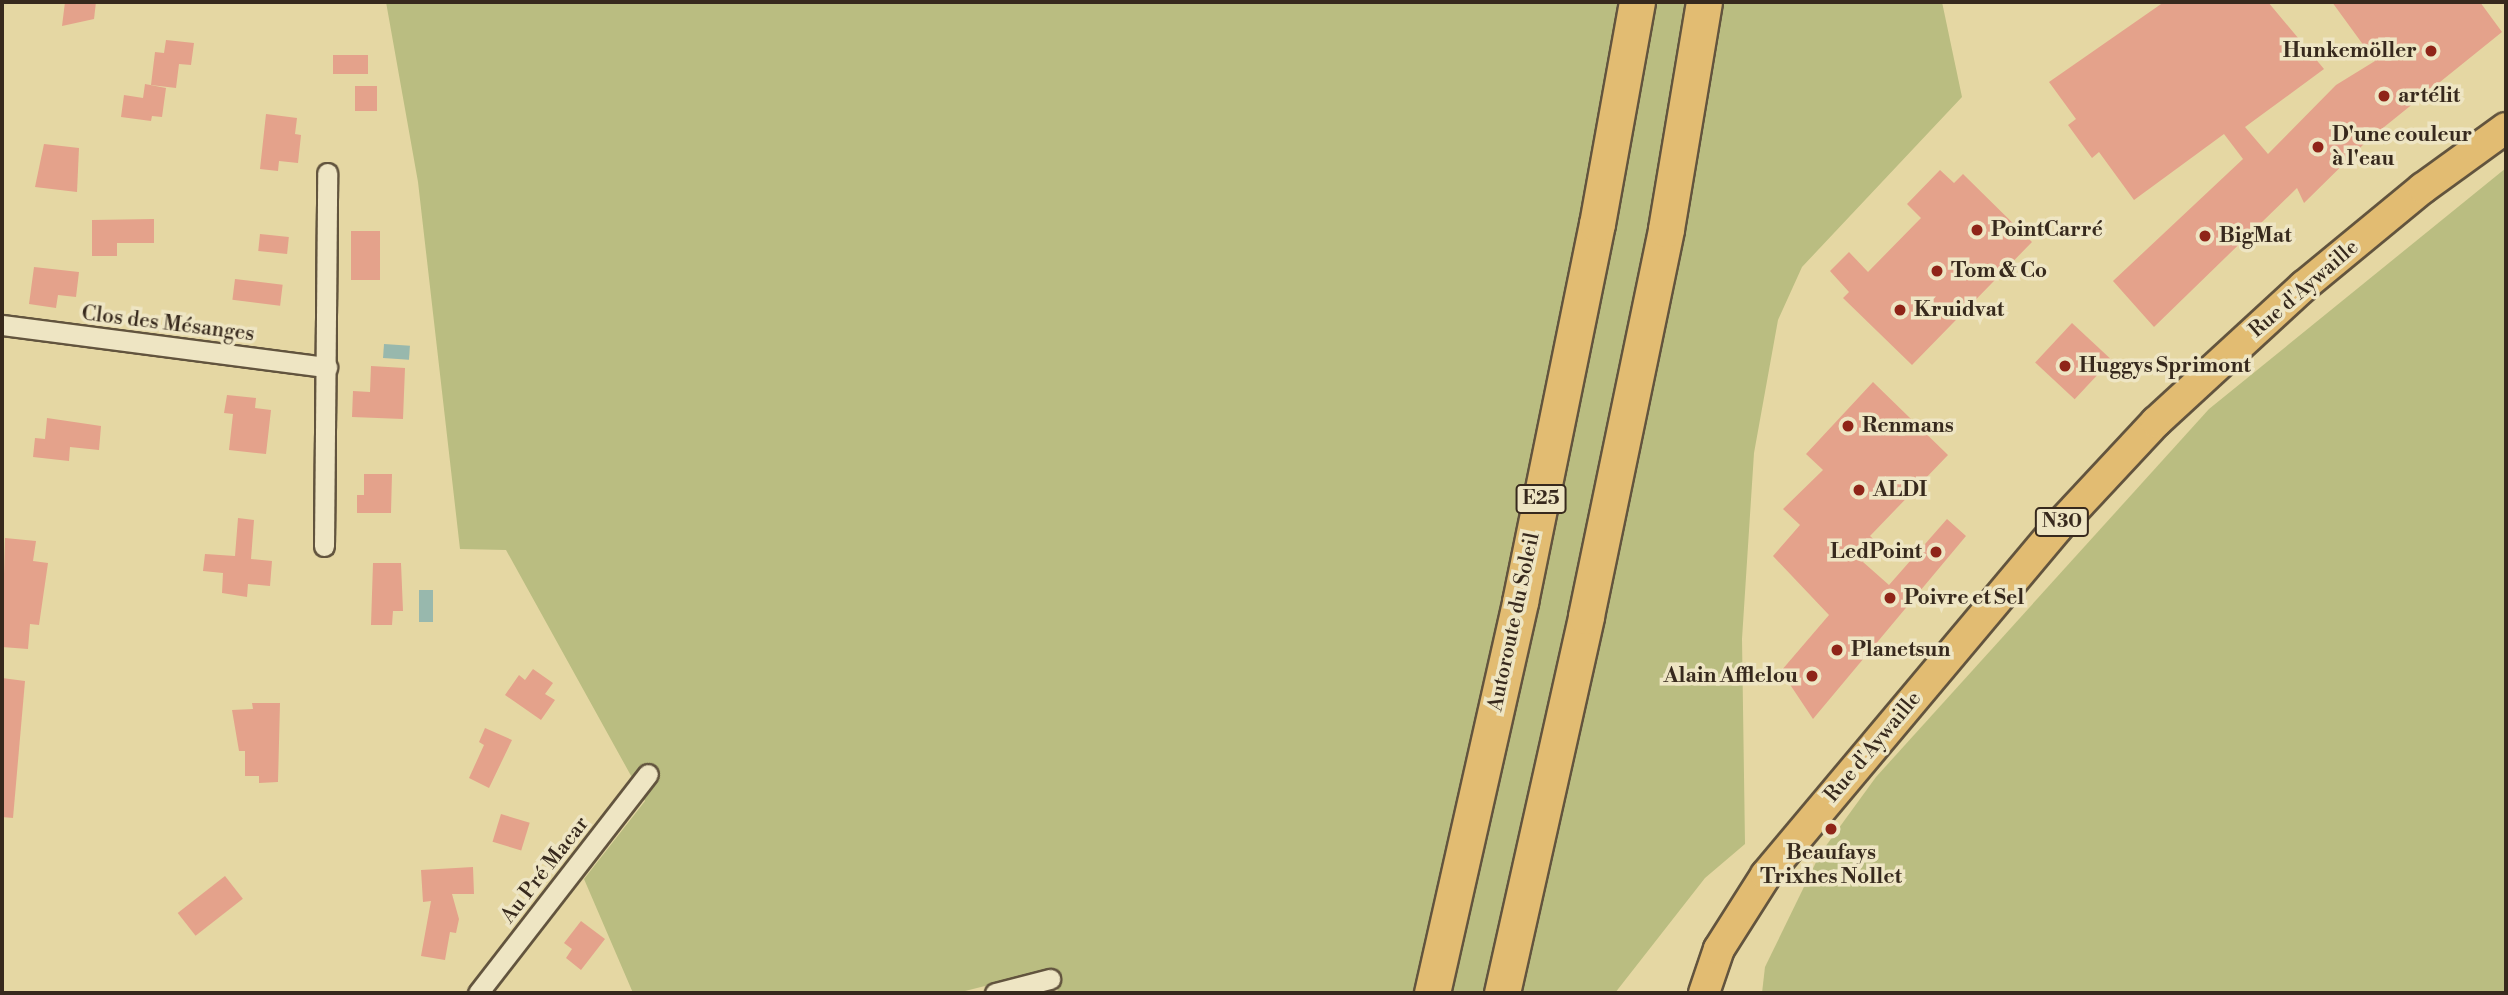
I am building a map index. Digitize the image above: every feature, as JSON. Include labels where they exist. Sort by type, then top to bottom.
[{"type":"highway","name":"Autoroute du Soleil","points":[[1432,993],[1536,521],[1597,224],[1637,2]]},
{"type":"highway","points":[[1502,993],[1666,229],[1704,2]]},
{"type":"main road","name":"Rue d'Aywaille","points":[[1703,993],[1719,949],[1766,875],[2057,528],[2155,422],[2304,286],[2423,188],[2506,128]]},
{"type":"street","points":[[324,546],[327,173]]},
{"type":"street","name":"Clos des Mésanges","points":[[2,325],[327,367]]},
{"type":"street","name":"Au Pré Macar","points":[[478,993],[648,774]]},
{"type":"street","points":[[995,993],[1050,979]]},
{"type":"green space","points":[[386,2],[1942,2],[1962,97],[1802,267],[1778,320],[1754,453],[1742,639],[1745,844],[1705,878],[1615,993],[1058,993],[1053,969],[957,993],[633,993],[584,879],[645,801],[506,550],[460,549],[418,182]]},
{"type":"green space","points":[[2506,168],[2506,993],[1762,993],[1765,967],[1820,854],[1876,777],[2209,409]]},
{"type":"water","points":[[384,344],[410,346],[409,360],[383,358]]},
{"type":"water","points":[[419,590],[433,590],[433,622],[419,622]]},
{"type":"building","points":[[65,2],[96,2],[94,19],[62,26]]},
{"type":"building","points":[[2164,2],[2268,2],[2324,69],[2245,127],[2268,154],[2336,85],[2375,61],[2332,2],[2480,2],[2502,32],[2368,140],[2304,203],[2297,188],[2154,327],[2113,281],[2243,159],[2224,134],[2134,200],[2099,152],[2092,158],[2068,125],[2076,119],[2049,82]]},
{"type":"building","points":[[166,40],[194,43],[191,65],[179,64],[176,88],[151,85],[155,52],[164,53]]},
{"type":"building","points":[[333,55],[368,55],[368,74],[333,74]]},
{"type":"building","points":[[145,84],[166,88],[162,117],[152,116],[151,121],[121,117],[124,95],[143,98]]},
{"type":"building","points":[[355,86],[377,86],[377,111],[355,111]]},
{"type":"building","points":[[266,114],[297,118],[295,134],[301,135],[298,163],[279,161],[278,171],[260,169]]},
{"type":"building","points":[[44,144],[79,148],[77,192],[35,187]]},
{"type":"building","points":[[1940,170],[1954,183],[1963,174],[2032,242],[1912,365],[1843,298],[1849,292],[1830,271],[1849,252],[1868,272],[1921,218],[1907,204]]},
{"type":"building","points":[[154,219],[154,243],[117,243],[117,256],[92,256],[92,220]]},
{"type":"building","points":[[351,231],[380,231],[380,280],[351,280]]},
{"type":"building","points":[[260,234],[289,237],[287,254],[258,251]]},
{"type":"building","points":[[34,267],[79,272],[76,297],[58,295],[56,308],[29,304]]},
{"type":"building","points":[[235,279],[283,285],[280,306],[232,300]]},
{"type":"building","points":[[2072,323],[2111,360],[2075,399],[2035,362]]},
{"type":"building","points":[[371,366],[405,368],[403,419],[352,417],[353,391],[370,392]]},
{"type":"building","points":[[1873,382],[1948,455],[1870,536],[1881,546],[1863,562],[1889,585],[1947,519],[1966,536],[1813,719],[1781,671],[1829,615],[1773,556],[1800,525],[1783,509],[1823,470],[1806,454]]},
{"type":"building","points":[[227,395],[256,398],[255,408],[271,410],[266,454],[229,450],[233,414],[224,413]]},
{"type":"building","points":[[47,418],[101,426],[99,450],[70,447],[69,461],[33,457],[35,438],[45,439]]},
{"type":"building","points":[[364,474],[392,474],[391,513],[357,513],[357,495],[364,495]]},
{"type":"building","points":[[238,518],[254,520],[251,559],[272,561],[270,586],[248,584],[247,597],[222,593],[223,573],[203,571],[205,554],[235,556]]},
{"type":"building","points":[[5,538],[36,541],[33,561],[48,563],[39,625],[30,624],[28,649],[2,647]]},
{"type":"building","points":[[373,563],[401,563],[403,611],[393,611],[392,625],[371,625]]},
{"type":"building","points":[[533,669],[553,683],[545,694],[555,700],[541,720],[505,695],[519,675],[525,680]]},
{"type":"building","points":[[2,678],[25,681],[13,818],[2,817]]},
{"type":"building","points":[[252,703],[280,703],[278,782],[259,783],[259,776],[245,776],[245,751],[239,751],[232,710],[253,709]]},
{"type":"building","points":[[485,728],[512,740],[489,788],[469,778],[484,745],[479,742]]},
{"type":"building","points":[[501,814],[530,823],[521,851],[493,842]]},
{"type":"building","points":[[473,867],[474,894],[452,894],[459,919],[456,933],[450,932],[445,960],[421,956],[431,901],[423,902],[421,870]]},
{"type":"building","points":[[225,876],[243,899],[196,936],[178,913]]},
{"type":"building","points":[[581,921],[605,939],[581,970],[566,958],[572,949],[564,943]]},
{"type":"place","name":"Hunkemöller","points":[[2431,51]]},
{"type":"place","name":"artélit","points":[[2384,96]]},
{"type":"place","name":"D'une couleur à l'eau","points":[[2318,147]]},
{"type":"place","name":"PointCarré","points":[[1977,230]]},
{"type":"place","name":"BigMat","points":[[2205,236]]},
{"type":"place","name":"Tom & Co","points":[[1937,271]]},
{"type":"place","name":"Kruidvat","points":[[1900,310]]},
{"type":"place","name":"Huggys Sprimont","points":[[2065,366]]},
{"type":"place","name":"Renmans","points":[[1848,426]]},
{"type":"place","name":"ALDI","points":[[1859,490]]},
{"type":"place","name":"LedPoint","points":[[1936,552]]},
{"type":"place","name":"Poivre et Sel","points":[[1890,598]]},
{"type":"place","name":"Planetsun","points":[[1837,650]]},
{"type":"place","name":"Alain Afflelou","points":[[1812,676]]},
{"type":"place","name":"Beaufays Trixhes Nollet","points":[[1831,829]]}]
